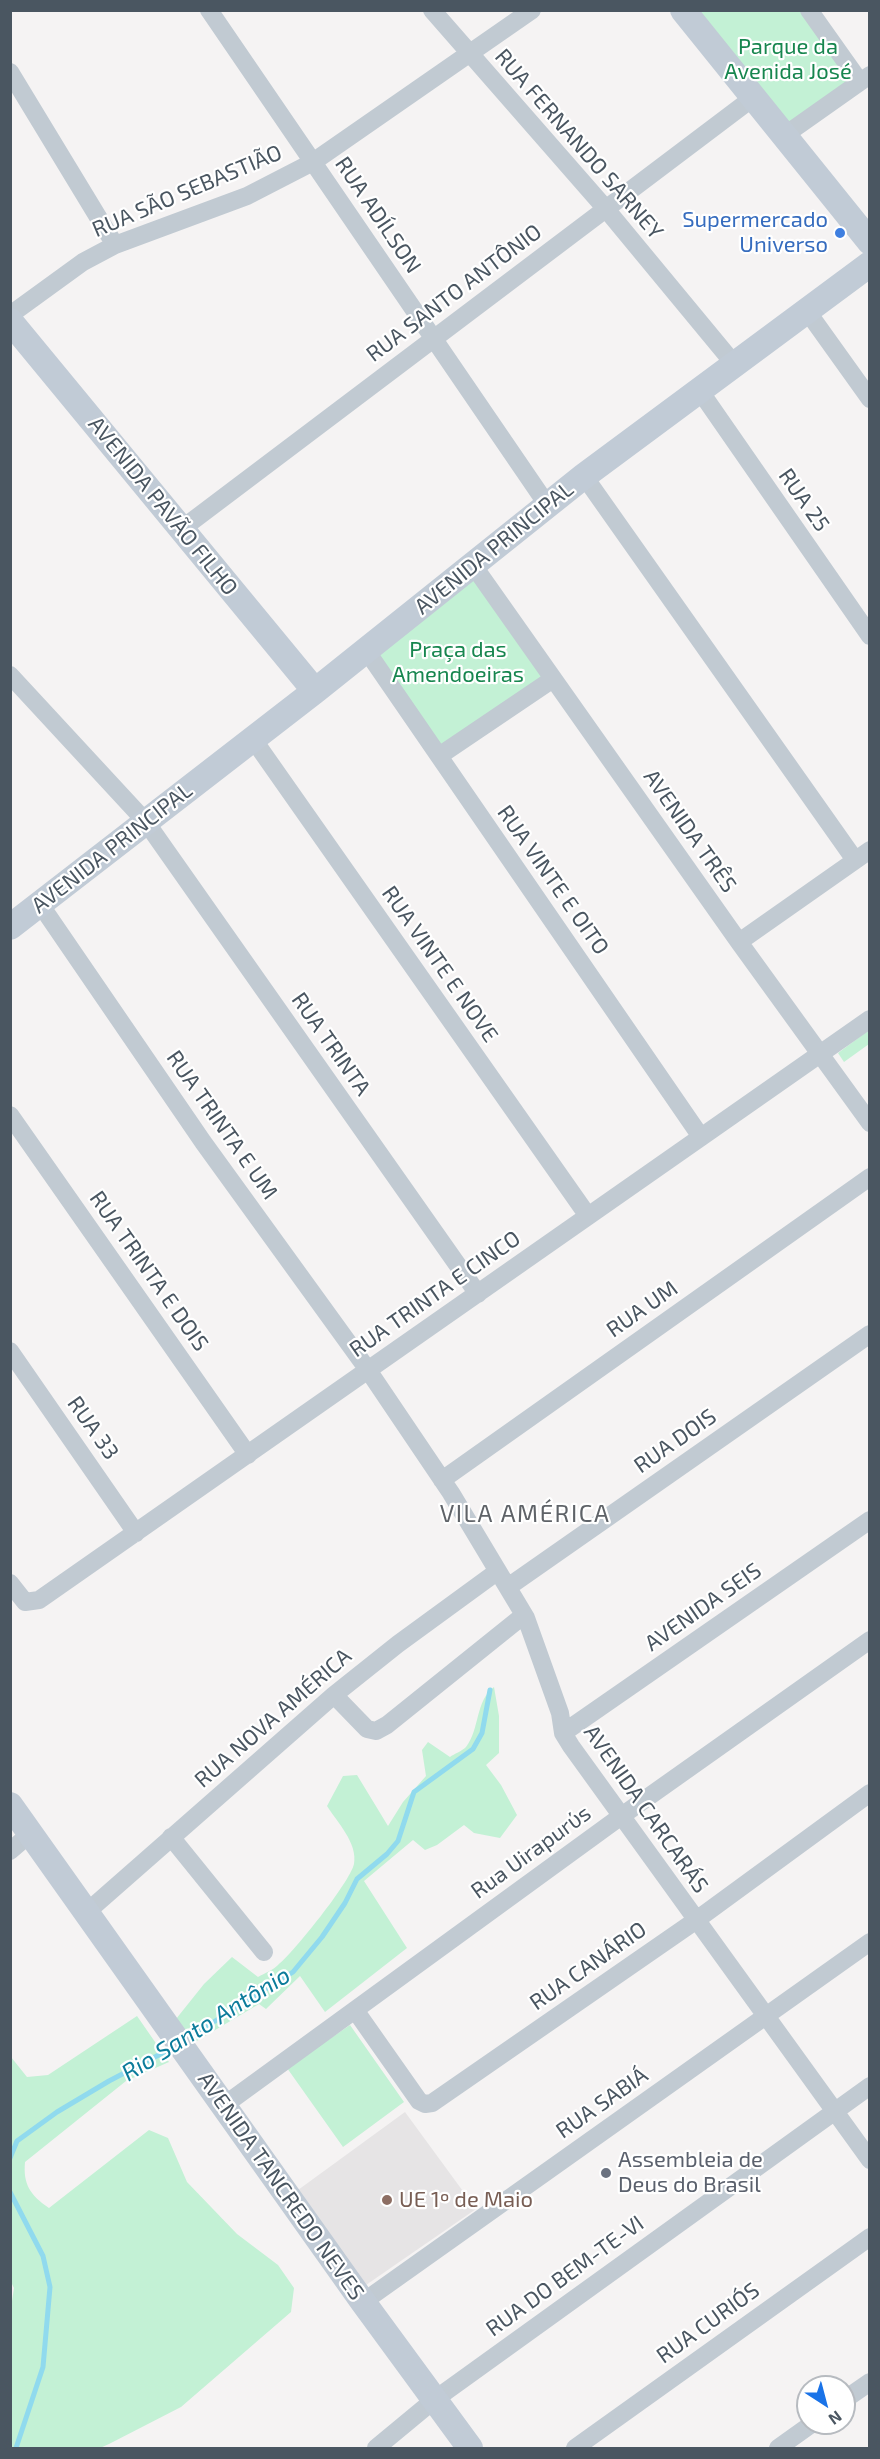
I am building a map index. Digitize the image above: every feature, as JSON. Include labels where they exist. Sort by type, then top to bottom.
[{"type":"street","name":"RUA ADÍLSON","points":[[209,10],[548,506]]},
{"type":"street","name":"RUA FERNANDO SARNEY","points":[[432,10],[606,208],[735,365]]},
{"type":"street","name":"RUA SÃO SEBASTIÃO","points":[[10,315],[83,262],[115,245],[247,196],[313,162],[531,10]]},
{"type":"street","points":[[682,10],[870,242]]},
{"type":"street","points":[[785,135],[865,79],[809,10]]},
{"type":"street","points":[[10,72],[115,245]]},
{"type":"street","name":"RUA SANTO ANTÔNIO","points":[[183,528],[754,97]]},
{"type":"street","name":"AVENIDA PRINCIPAL","points":[[10,927],[315,691],[584,477],[870,264]]},
{"type":"street","points":[[807,311],[870,399]]},
{"type":"street","name":"AVENIDA PAVÃO FILHO","points":[[10,321],[183,528],[315,691]]},
{"type":"street","name":"RUA 25","points":[[700,390],[870,636]]},
{"type":"street","points":[[584,477],[862,855],[739,942]]},
{"type":"street","name":"AVENIDA TRÊS","points":[[473,565],[739,942],[870,1123]]},
{"type":"street","name":"RUA VINTE E OITO","points":[[366,650],[701,1137]]},
{"type":"street","name":"RUA TRINTA","points":[[10,675],[146,822],[478,1294]]},
{"type":"street","points":[[439,756],[553,679]]},
{"type":"street","name":"RUA VINTE E NOVE","points":[[253,739],[588,1216]]},
{"type":"street","name":"RUA TRINTA E UM","points":[[40,904],[203,1142],[368,1370]]},
{"type":"street","name":"RUA TRINTA E CINCO","points":[[10,1584],[25,1602],[39,1600],[870,1019]]},
{"type":"street","name":"RUA TRINTA E DOIS","points":[[10,1115],[248,1455]]},
{"type":"street","name":"RUA UM","points":[[442,1480],[870,1177]]},
{"type":"street","name":"RUA DOIS","points":[[503,1579],[870,1334]]},
{"type":"street","name":"RUA 33","points":[[10,1351],[136,1533]]},
{"type":"street","name":"AVENIDA CARCARÁS","points":[[368,1370],[442,1480],[524,1615],[560,1713],[563,1733],[620,1817],[870,2160]]},
{"type":"street","name":"AVENIDA SEIS","points":[[563,1733],[870,1520]]},
{"type":"street","name":"RUA NOVA AMÉRICA","points":[[88,1911],[334,1695],[398,1644],[503,1579]]},
{"type":"street","points":[[334,1695],[368,1729],[376,1731],[387,1725],[524,1615]]},
{"type":"street","name":"Rua Uirapurύs","points":[[223,2106],[620,1817],[870,1640]]},
{"type":"street","name":"RUA CANÁRIO","points":[[355,2010],[419,2101],[425,2104],[432,2103],[695,1921],[870,1792]]},
{"type":"street","name":"AVENIDA TANCREDO NEVES","points":[[10,1805],[88,1911],[363,2302],[470,2448]]},
{"type":"street","points":[[10,1851],[31,1833]]},
{"type":"street","points":[[171,1838],[264,1952]]},
{"type":"street","name":"RUA SABIÁ","points":[[363,2302],[870,1942]]},
{"type":"street","name":"RUA DO BEM-TE-VI","points":[[376,2448],[434,2400],[870,2086]]},
{"type":"street","name":"RUA CURIÓS","points":[[575,2448],[870,2237]]},
{"type":"street","points":[[856,2392],[870,2382]]},
{"type":"street","points":[[778,2448],[796,2435]]},
{"type":"shaded area","name":"UE 1º de Maio","points":[[405,2112],[476,2209],[366,2285],[298,2190]]},
{"type":"green space","name":"Parque da Avenida José","points":[[681,11],[813,11],[862,79],[785,133]]},
{"type":"green space","name":"Praça das Amendoeiras","points":[[473,568],[550,678],[440,753],[368,651]]},
{"type":"green space","points":[[869,1030],[869,1044],[844,1062],[838,1053]]},
{"type":"green space","points":[[494,1687],[499,1716],[499,1753],[486,1765],[501,1785],[517,1815],[500,1838],[474,1833],[464,1825],[437,1845],[425,1850],[413,1840],[364,1881],[407,1948],[325,2012],[300,1976],[266,2009],[259,2004],[190,2045],[172,2024],[204,1984],[232,1957],[258,1977],[276,1967],[296,1946],[343,1886],[354,1864],[353,1848],[346,1833],[327,1806],[343,1776],[357,1775],[388,1826],[403,1802],[426,1776],[422,1750],[428,1742],[450,1757],[466,1747],[474,1732],[480,1707]]},
{"type":"green space","points":[[137,2016],[169,2062],[126,2081],[25,2162],[25,2177],[29,2188],[49,2208],[149,2130],[168,2138],[187,2182],[237,2234],[278,2265],[294,2288],[291,2312],[181,2407],[109,2444],[100,2448],[11,2448],[10,2314],[14,2288],[10,2280],[11,2057],[27,2077],[48,2075]]},
{"type":"green space","points":[[350,2025],[404,2102],[343,2147],[287,2068]]},
{"type":"waterway","name":"Rio Santo Antônio","points":[[185,2040],[293,1972],[322,1937],[345,1903],[357,1879],[387,1854],[398,1841],[414,1792],[473,1749],[482,1733],[490,1690]]},
{"type":"waterway","name":"Rio Santo Antônio","points":[[10,2158],[17,2141],[57,2112],[109,2081],[174,2047]]},
{"type":"waterway","name":"Rio Santo Antônio","points":[[10,2192],[43,2256],[50,2287],[43,2367],[16,2448]]},
{"type":"place","name":"Supermercado Universo","points":[[840,233]]},
{"type":"place","name":"Assembleia de Deus do Brasil","points":[[606,2173]]},
{"type":"place","name":"UE 1º de Maio","points":[[387,2200]]},
{"type":"district","name":"VILA AMÉRICA","points":[[525,1514]]}]
